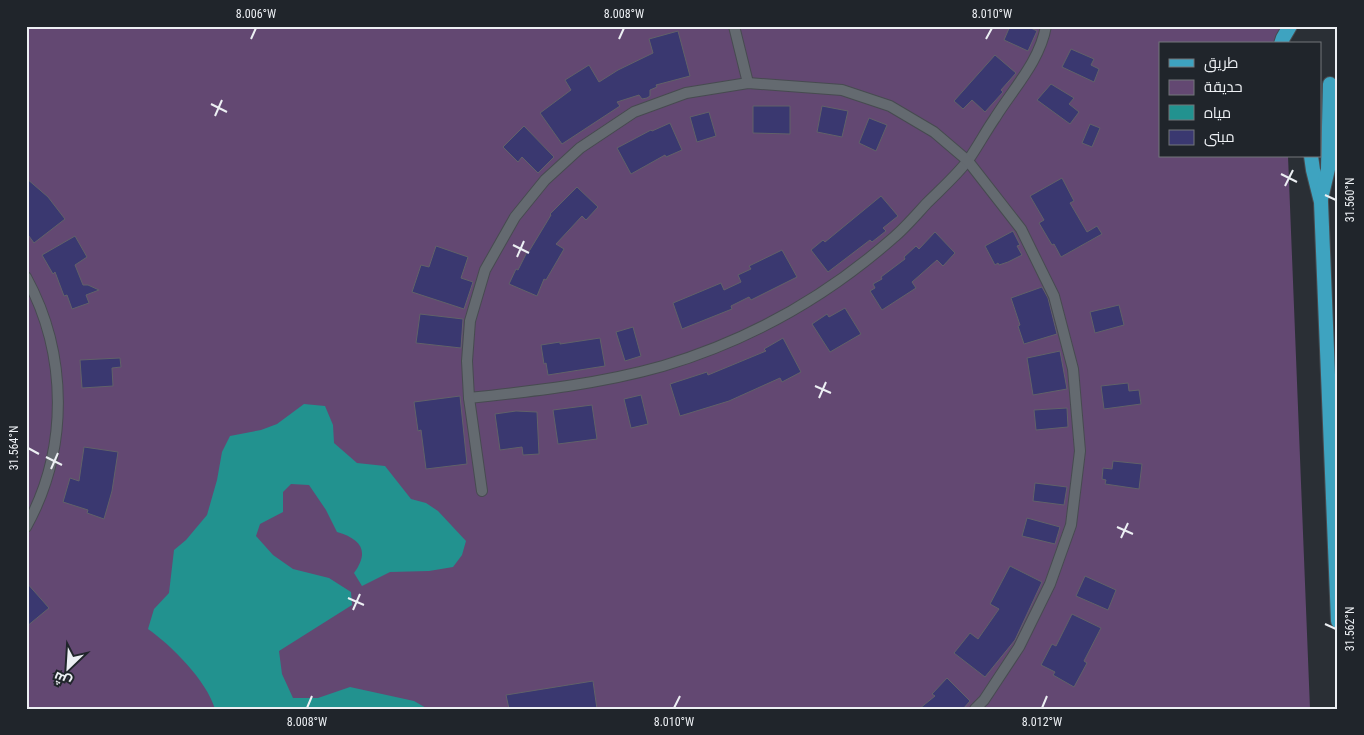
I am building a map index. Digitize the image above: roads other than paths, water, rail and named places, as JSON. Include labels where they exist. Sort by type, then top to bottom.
[{"type":"main road","points":[[1282,42],[1282,38],[1290,26]]},
{"type":"main road","points":[[1320,202],[1328,169],[1329,83]]},
{"type":"main road","points":[[1311,158],[1320,202],[1338,621]]},
{"type":"street","points":[[734,26],[748,84]]},
{"type":"street","points":[[469,398],[533,392],[607,379],[663,366],[732,341],[785,315],[836,283],[893,238],[968,161],[1025,73],[1044,40],[1046,26]]},
{"type":"street","points":[[482,491],[469,398],[467,361],[470,320],[485,270],[515,216],[545,180],[580,148],[634,112],[686,93],[748,84],[842,90],[890,106],[934,132],[968,161],[1021,229],[1054,296],[1073,369],[1080,451],[1071,525],[1050,584],[1020,647],[987,704],[975,709]]},
{"type":"street","points":[[26,277],[38,300],[48,329],[57,373],[58,415],[55,450],[47,479],[26,527]]},
{"type":"water","points":[[304,404],[325,406],[333,425],[334,443],[357,463],[385,466],[411,499],[426,503],[438,511],[466,541],[462,555],[453,567],[429,571],[390,572],[362,586],[354,573],[361,558],[361,547],[352,538],[337,532],[326,510],[309,485],[291,484],[283,492],[283,512],[260,524],[256,536],[273,555],[293,569],[329,578],[351,592],[352,605],[279,651],[282,674],[293,698],[318,698],[350,687],[414,701],[428,709],[215,709],[211,698],[187,664],[167,644],[148,629],[154,609],[169,593],[174,550],[186,540],[207,515],[217,480],[222,452],[230,436],[261,430],[277,424]]}]
